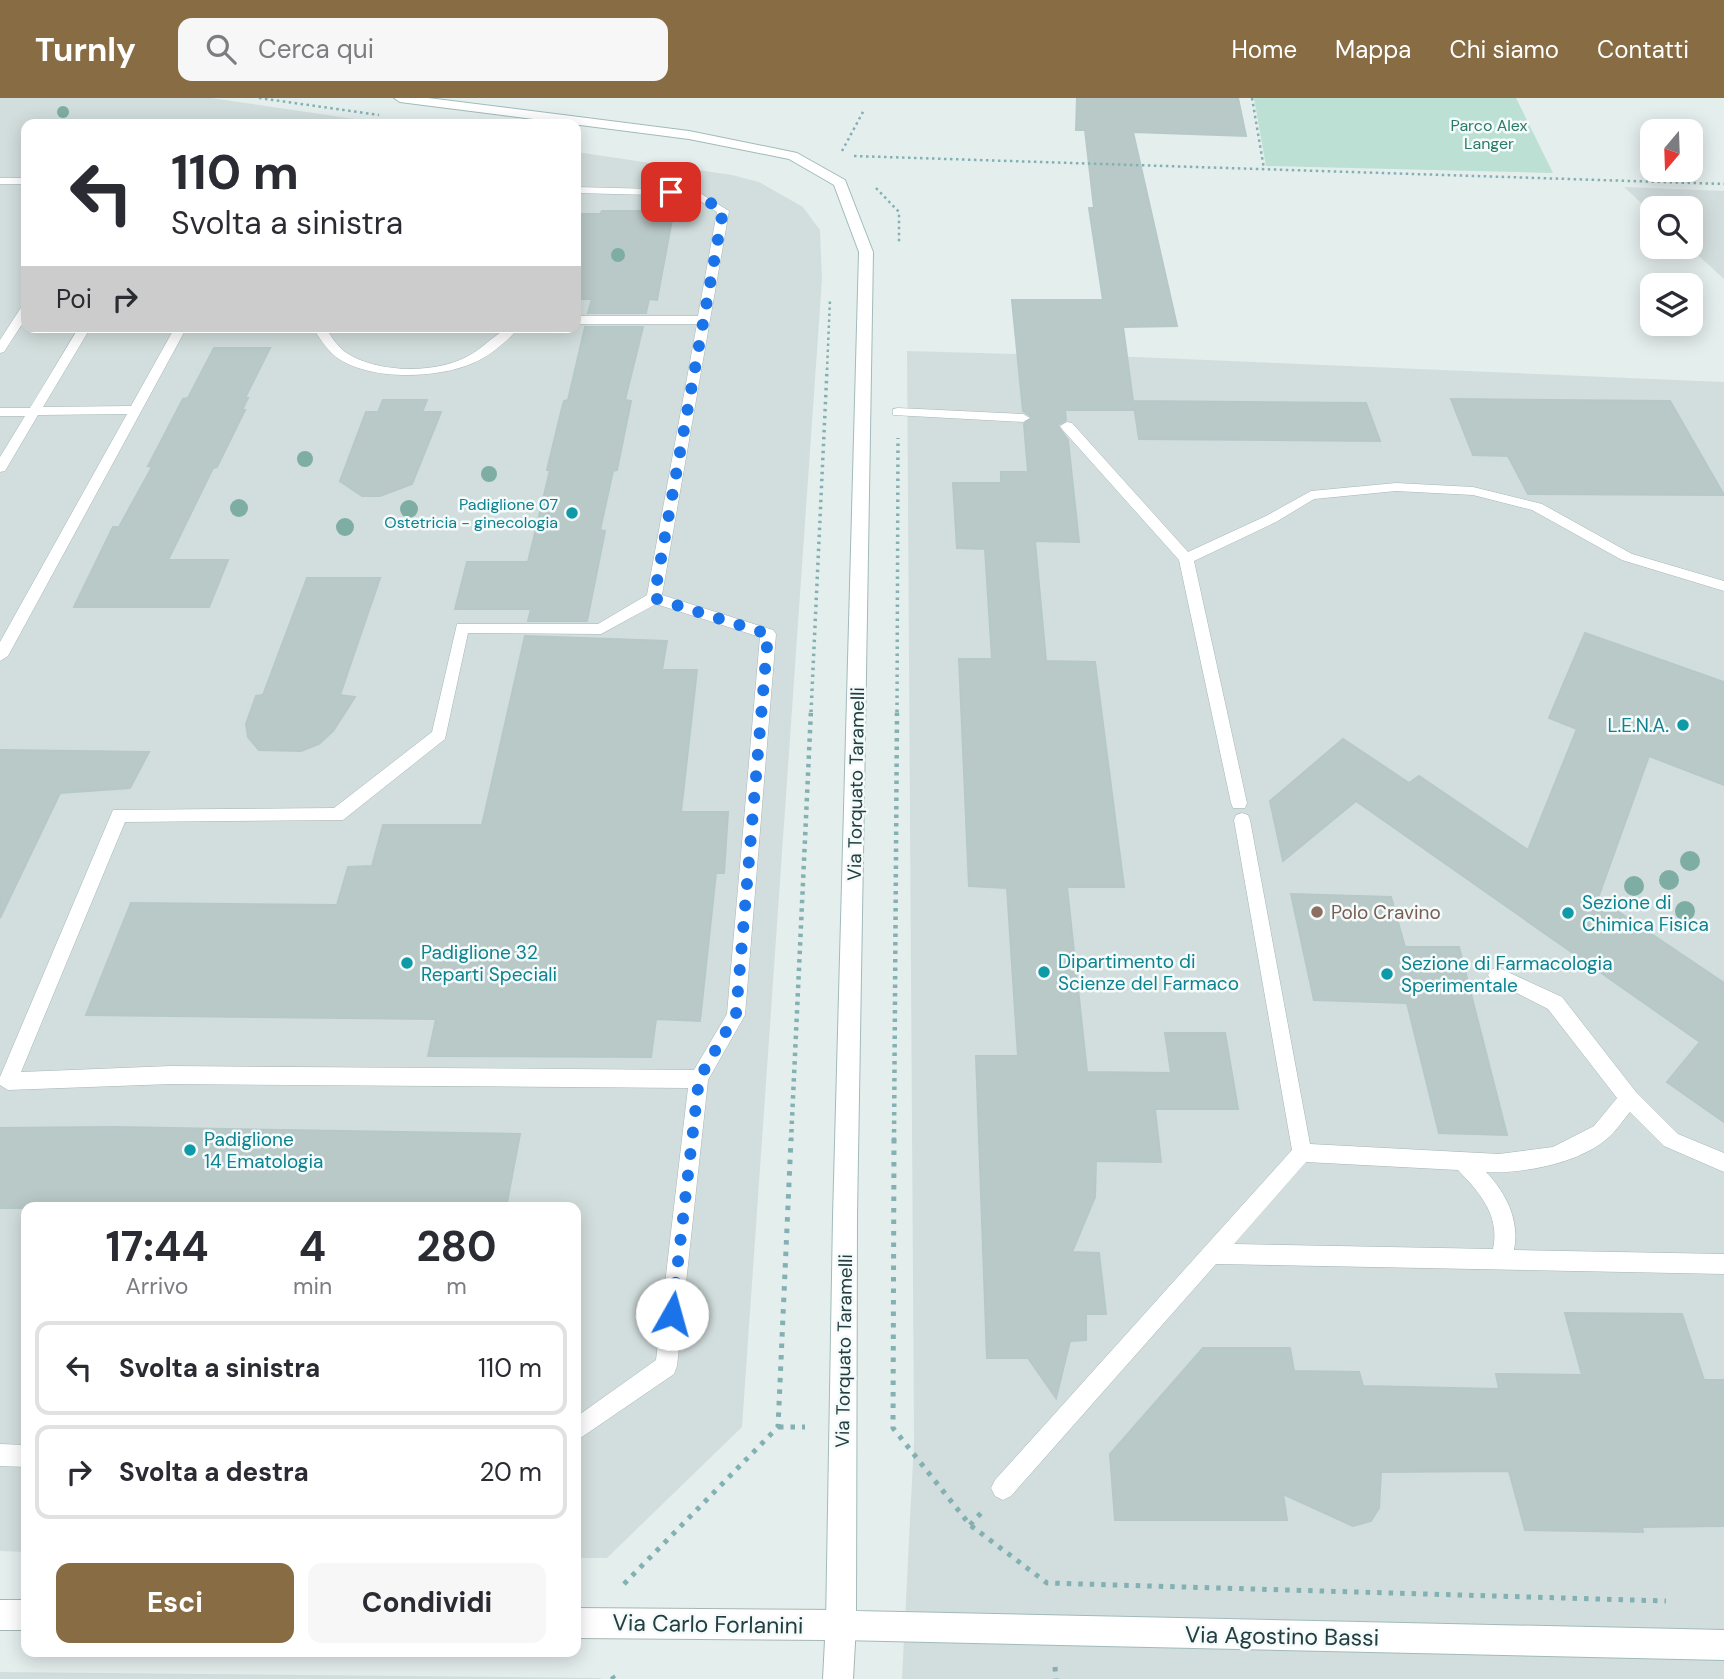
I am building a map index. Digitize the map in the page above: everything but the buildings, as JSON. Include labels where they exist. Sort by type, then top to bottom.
[{"type":"main road","name":"Via Torquato Taramelli","points":[[400,98],[561,119]]},
{"type":"main road","points":[[541,100],[541,105],[547,112],[561,119]]},
{"type":"main road","points":[[475,108],[521,101]]},
{"type":"main road","name":"Via Torquato Taramelli","points":[[581,122],[689,135],[793,156],[840,183],[866,252],[838,1679]]},
{"type":"main road","points":[[0,1615],[21,1615]]},
{"type":"main road","name":"Via Carlo Forlanini","points":[[581,1623],[841,1625]]},
{"type":"main road","name":"Via Agostino Bassi","points":[[841,1625],[1724,1645]]},
{"type":"lane","points":[[0,181],[21,181]]},
{"type":"lane","points":[[581,190],[695,193],[723,211],[654,598]]},
{"type":"lane","points":[[0,349],[21,317]]},
{"type":"lane","points":[[581,320],[704,320]]},
{"type":"lane","points":[[0,468],[81,333]]},
{"type":"lane","points":[[0,656],[178,333]]},
{"type":"lane","points":[[323,333],[340,354],[360,365],[402,371],[440,370],[470,360],[506,333]]},
{"type":"lane","points":[[0,412],[136,410]]},
{"type":"lane","points":[[898,412],[1024,418]]},
{"type":"lane","points":[[1067,426],[1186,559],[1241,811],[1302,1153]]},
{"type":"lane","points":[[1186,559],[1271,519],[1311,495],[1396,487],[1473,491],[1537,507],[1627,556],[1724,586]]},
{"type":"lane","points":[[581,1426],[666,1366],[699,1079],[736,1014],[768,634],[654,598],[601,629],[462,628],[439,735],[337,815],[118,815],[4,1081],[171,1075],[699,1079]]},
{"type":"lane","points":[[1497,975],[1555,1003],[1629,1098],[1671,1140],[1724,1163]]},
{"type":"lane","points":[[1302,1153],[1499,1163],[1556,1156],[1601,1132],[1629,1098]]},
{"type":"lane","points":[[1003,1488],[1302,1153]]},
{"type":"lane","points":[[1463,1162],[1475,1173],[1505,1214],[1507,1241],[1501,1260]]},
{"type":"lane","points":[[1212,1254],[1724,1264]]},
{"type":"lane","points":[[0,1455],[21,1456]]},
{"type":"path","points":[[259,98],[390,117]]},
{"type":"path","points":[[1251,98],[1264,169]]},
{"type":"path","points":[[840,155],[864,110]]},
{"type":"path","points":[[853,156],[1724,184]]},
{"type":"path","points":[[620,1588],[778,1427],[780,1399]]},
{"type":"path","points":[[1047,1583],[1669,1601]]},
{"type":"shaded area","points":[[0,98],[211,98],[355,119],[21,119],[21,333],[581,333],[581,153],[732,175],[759,182],[803,207],[820,230],[822,279],[742,1427],[607,1558],[581,1558],[581,1202],[21,1202],[21,1552],[0,1551]]},
{"type":"shaded area","points":[[1624,187],[1724,191],[1724,279],[1702,259],[1703,196],[1640,196],[1640,202]]},
{"type":"shaded area","name":"Polo Cravino","points":[[907,351],[1135,357],[1724,382],[1724,1679],[902,1679],[914,1441]]},
{"type":"shaded area","points":[[0,1672],[600,1678],[602,1679],[0,1679]]},
{"type":"green space","name":"Parco Alex Langer","points":[[1254,98],[1516,98],[1553,173],[1266,166]]},
{"type":"place","name":"Padiglione 07 Ostetricia - ginecologia","points":[[572,513]]},
{"type":"place","name":"L.E.N.A.","points":[[1683,725]]},
{"type":"place","name":"Polo Cravino","points":[[1317,912]]},
{"type":"place","name":"Sezione di Chimica Fisica","points":[[1568,913]]},
{"type":"place","name":"Padiglione 32 Reparti Speciali","points":[[407,963]]},
{"type":"place","name":"Dipartimento di Scienze del Farmaco","points":[[1044,972]]},
{"type":"place","name":"Sezione di Farmacologia Sperimentale","points":[[1387,974]]},
{"type":"place","name":"Padiglione 14 Ematologia","points":[[190,1150]]},
{"type":"route","points":[[671,192],[695,193],[723,211],[654,598],[768,634],[736,1014],[699,1079],[672,1314]]}]
